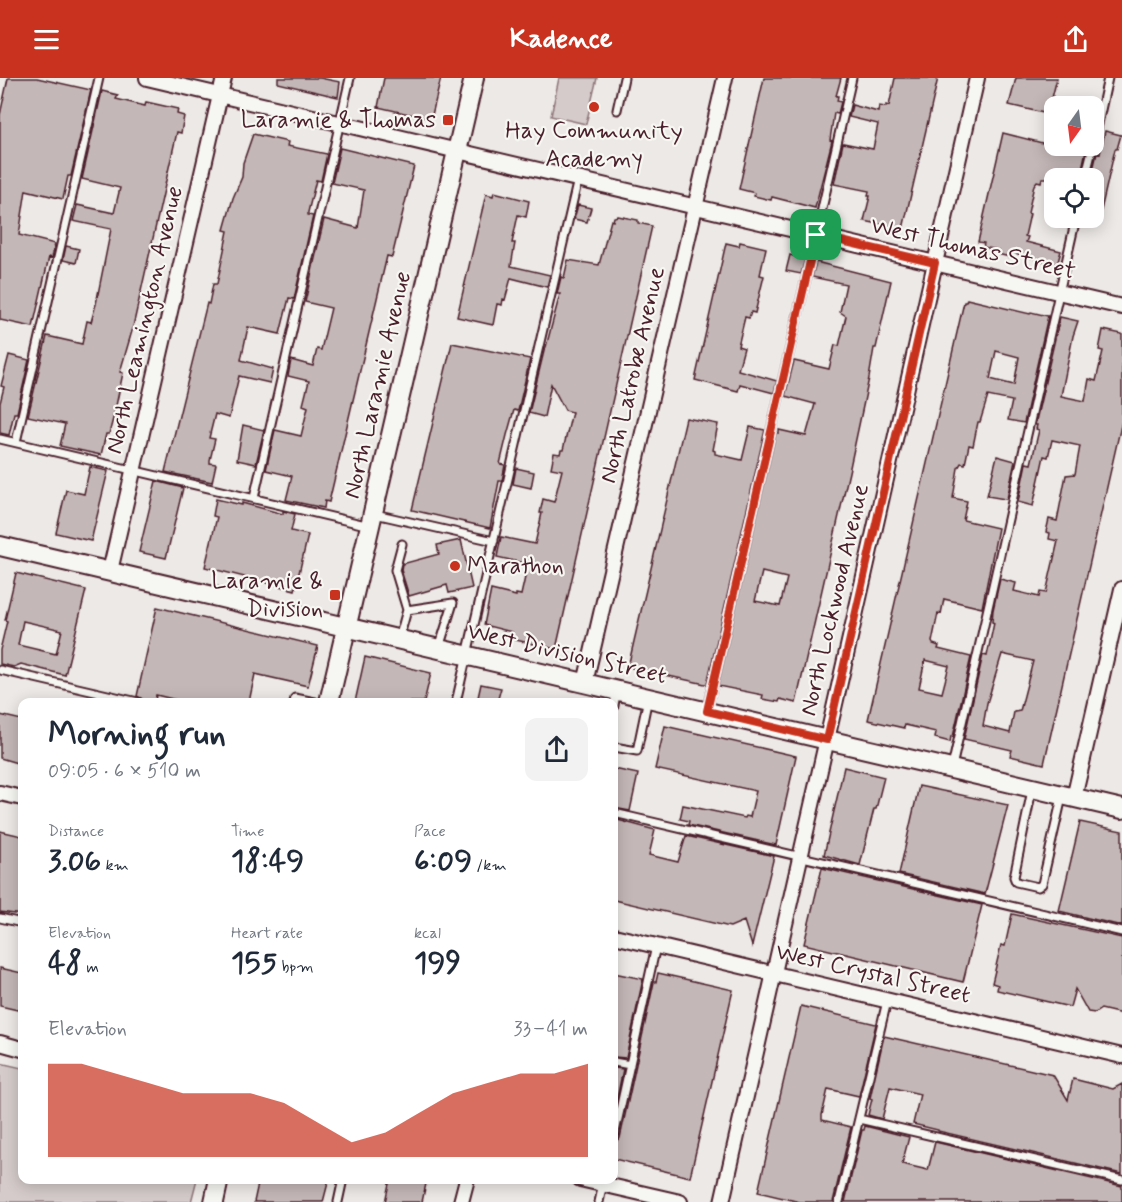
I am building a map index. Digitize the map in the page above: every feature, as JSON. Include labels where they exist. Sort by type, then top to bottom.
[{"type":"main road","name":"North Laramie Avenue","points":[[330,698],[474,78]]},
{"type":"main road","name":"West Division Street","points":[[0,546],[585,683],[615,698],[648,698],[1122,809]]},
{"type":"main road","points":[[214,1202],[218,1184]]},
{"type":"street","name":"West Thomas Street","points":[[147,78],[1122,307]]},
{"type":"street","name":"North Leamington Avenue","points":[[110,571],[224,78]]},
{"type":"street","name":"North Latrobe Avenue","points":[[585,683],[725,78]]},
{"type":"street","name":"North Lockwood Avenue","points":[[722,1202],[977,78]]},
{"type":"street","points":[[1068,796],[1122,589]]},
{"type":"street","points":[[0,793],[18,797]]},
{"type":"street","name":"West Crystal Street","points":[[618,937],[1122,1056]]},
{"type":"street","points":[[0,1043],[18,1048]]},
{"type":"street","points":[[461,1202],[466,1184]]},
{"type":"street","points":[[611,1184],[680,1202]]},
{"type":"lane","points":[[16,442],[99,78]]},
{"type":"lane","points":[[254,498],[350,78]]},
{"type":"lane","points":[[617,110],[624,78]]},
{"type":"lane","points":[[707,711],[852,78]]},
{"type":"lane","points":[[1104,96],[1108,78]]},
{"type":"lane","points":[[457,698],[578,179]]},
{"type":"lane","points":[[951,769],[1074,228]]},
{"type":"lane","points":[[0,439],[254,498],[494,541]]},
{"type":"lane","points":[[399,639],[407,610],[395,570],[402,544]]},
{"type":"lane","points":[[407,610],[453,603],[439,648]]},
{"type":"lane","points":[[0,670],[121,698]]},
{"type":"lane","points":[[618,748],[637,751],[648,698]]},
{"type":"lane","points":[[1033,788],[1014,877],[1016,882],[1038,887],[1042,884],[1068,796]]},
{"type":"lane","points":[[618,814],[1122,932]]},
{"type":"lane","points":[[0,918],[18,922]]},
{"type":"lane","points":[[618,1119],[656,946]]},
{"type":"lane","points":[[839,1202],[887,1001]]},
{"type":"lane","points":[[618,1063],[630,1065]]},
{"type":"lane","points":[[859,1119],[1122,1180]]},
{"type":"lane","points":[[338,1202],[342,1184]]},
{"type":"lane","points":[[599,1202],[603,1184]]},
{"type":"shaded area","points":[[559,78],[597,78],[586,124],[551,116]]},
{"type":"shaded area","points":[[0,1063],[18,1067],[18,1184],[196,1184],[191,1202],[0,1202]]},
{"type":"building","points":[[8,78],[37,78],[91,90],[71,176],[68,176],[63,199],[26,190],[19,235],[55,244],[52,258],[49,257],[33,327],[0,320],[0,115]]},
{"type":"building","points":[[278,78],[320,78],[340,82],[338,97],[278,83]]},
{"type":"building","points":[[384,78],[441,78],[431,119],[378,107]]},
{"type":"building","points":[[764,78],[841,78],[836,96],[838,96],[837,101],[841,102],[838,114],[834,113],[830,140],[832,141],[815,208],[772,197],[771,200],[754,196],[755,193],[739,189]]},
{"type":"building","points":[[895,78],[938,78],[903,229],[864,221],[870,196],[868,196],[869,191],[834,184],[843,143],[873,149],[878,124],[849,117],[852,105],[878,112],[879,106],[889,106]]},
{"type":"building","points":[[1016,78],[1057,78],[1052,96],[1044,96],[1044,113],[1009,105]]},
{"type":"building","points":[[102,91],[118,95],[116,99],[145,106],[146,102],[178,109],[177,114],[184,116],[181,133],[177,132],[132,331],[120,372],[123,373],[114,415],[101,455],[60,446],[65,424],[28,416],[47,336],[82,344],[87,321],[91,322],[96,304],[111,229],[73,221],[77,205],[114,213],[120,188],[82,179]]},
{"type":"building","points":[[1105,131],[1121,135],[1117,149],[1115,149],[1104,197],[1104,168],[1093,168],[1096,156],[1104,156]]},
{"type":"building","points":[[1003,133],[1044,143],[1044,156],[1085,156],[1082,168],[1044,168],[1044,178],[1034,185],[1028,213],[1030,214],[1025,236],[1028,237],[1026,242],[1061,251],[1057,265],[1011,252],[1010,257],[997,254],[998,250],[983,247],[984,243],[978,242]]},
{"type":"building","points":[[253,134],[288,142],[287,146],[327,154],[321,181],[316,180],[308,212],[308,215],[313,216],[294,299],[289,298],[280,334],[248,327],[241,360],[273,369],[270,383],[239,376],[229,418],[215,414],[209,438],[215,439],[210,460],[210,463],[216,464],[212,482],[165,472],[207,303],[209,304],[213,284],[217,284],[228,231],[224,230],[242,177],[243,163]]},
{"type":"building","points":[[340,148],[414,166],[392,257],[387,256],[329,502],[325,501],[324,508],[286,500],[292,476],[266,470],[275,430],[301,436],[308,407],[303,405],[309,381],[288,376],[291,360],[313,366],[317,349],[321,350],[331,308],[305,302],[324,219],[358,228],[364,190],[332,183]]},
{"type":"building","points":[[494,192],[529,201],[526,217],[518,215],[512,243],[515,243],[511,266],[550,275],[547,287],[511,278],[505,300],[503,299],[502,305],[497,304],[493,325],[457,317],[486,194],[493,196]]},
{"type":"building","points":[[578,205],[591,208],[587,222],[574,219]]},
{"type":"building","points":[[614,217],[638,220],[638,223],[652,226],[556,649],[511,639],[512,632],[484,625],[491,590],[516,596],[516,594],[521,595],[528,564],[497,557],[501,537],[535,544],[543,499],[554,502],[562,470],[551,468],[554,453],[560,454],[563,450],[572,412],[565,410],[551,384],[544,417],[529,413],[560,294],[557,294],[561,277],[564,278],[568,260],[599,265],[611,220],[613,221]]},
{"type":"building","points":[[740,242],[766,248],[760,275],[764,276],[755,313],[751,312],[749,318],[745,317],[738,346],[744,348],[738,370],[777,381],[774,393],[740,384],[738,391],[695,380],[726,243],[739,246]]},
{"type":"building","points":[[66,246],[79,249],[76,263],[63,260]]},
{"type":"building","points":[[790,255],[805,259],[801,274],[786,271]]},
{"type":"building","points":[[816,262],[891,281],[876,348],[874,348],[849,472],[796,703],[780,699],[779,702],[762,699],[763,695],[718,686],[776,433],[779,433],[779,430],[806,436],[815,404],[785,396],[794,361],[829,369],[835,345],[839,346],[846,316],[840,312],[846,284],[812,277]],"holes":[[[762,572],[787,578],[780,606],[755,601]]]},
{"type":"building","points":[[967,299],[1048,316],[1024,423],[1008,420],[1012,401],[988,396],[980,422],[978,422],[973,446],[969,445],[965,464],[961,463],[958,468],[953,498],[967,501],[963,520],[998,528],[982,608],[944,599],[941,614],[938,613],[933,644],[939,646],[938,649],[971,657],[950,742],[935,738],[936,732],[868,720],[964,302]],"holes":[[[996,351],[1019,357],[1014,385],[990,379]],[[925,660],[949,666],[942,693],[919,688]]]},
{"type":"building","points":[[1060,317],[1078,321],[1061,396],[1085,401],[1089,379],[1096,381],[1103,351],[1099,350],[1103,330],[1122,334],[1122,421],[1044,764],[1010,756],[1012,750],[964,739],[983,655],[987,656],[1000,579],[1016,583],[1014,591],[1039,597],[1040,592],[1046,593],[1058,541],[1049,539],[1050,533],[1046,532],[1049,519],[1057,521],[1066,475],[1075,474],[1080,446],[1052,440],[1048,457],[1044,456],[1033,506],[1018,502],[1026,463],[1031,464],[1039,430],[1035,425]],"holes":[[[1002,654],[1033,661],[1020,711],[1014,712],[1010,733],[983,726],[987,703]]]},
{"type":"building","points":[[452,343],[530,359],[518,411],[514,410],[500,464],[505,465],[502,481],[499,481],[490,528],[412,510]]},
{"type":"building","points":[[9,355],[29,360],[17,413],[14,413],[9,435],[0,433],[0,403],[4,387],[1,386]]},
{"type":"building","points":[[686,418],[718,424],[713,450],[715,454],[742,460],[750,427],[765,430],[707,684],[628,667]]},
{"type":"building","points":[[243,425],[264,430],[256,464],[237,460]]},
{"type":"building","points":[[997,456],[1015,461],[1007,499],[987,496]]},
{"type":"building","points":[[90,467],[108,471],[91,541],[56,533],[66,490],[84,494]]},
{"type":"building","points":[[516,468],[534,472],[531,488],[513,484]]},
{"type":"building","points":[[156,481],[183,488],[166,558],[139,552]]},
{"type":"building","points":[[216,499],[283,514],[283,511],[295,514],[291,531],[308,535],[295,590],[205,567],[217,517],[213,516]]},
{"type":"building","points":[[461,540],[472,588],[449,593],[447,585],[409,596],[401,570],[402,564],[439,554],[437,545]]},
{"type":"building","points":[[16,573],[86,590],[65,675],[21,664],[14,667],[0,664],[0,650],[7,621],[5,620]],"holes":[[[23,621],[62,630],[56,654],[18,645]]]},
{"type":"building","points":[[157,607],[318,646],[308,686],[255,674],[250,698],[168,698],[156,695],[156,698],[141,698],[137,696]]},
{"type":"building","points":[[365,657],[431,673],[425,698],[356,698]]},
{"type":"building","points":[[481,684],[501,688],[498,698],[478,698]]},
{"type":"building","points":[[0,715],[18,719],[18,758],[17,763],[0,758]]},
{"type":"building","points":[[665,726],[796,756],[776,845],[688,825],[689,821],[680,819],[683,805],[745,818],[750,817],[756,791],[655,769]]},
{"type":"building","points":[[844,767],[884,777],[860,865],[824,855]]},
{"type":"building","points":[[618,770],[638,774],[630,811],[618,809]]},
{"type":"building","points":[[919,786],[1008,805],[985,894],[899,874]]},
{"type":"building","points":[[618,820],[655,830],[649,855],[678,862],[686,836],[774,856],[752,946],[744,921],[730,927],[618,901]]},
{"type":"building","points":[[1080,822],[1122,831],[1122,926],[1059,911]]},
{"type":"building","points":[[0,831],[18,835],[18,914],[0,912]]},
{"type":"building","points":[[822,868],[982,905],[963,982],[804,944]]},
{"type":"building","points":[[1012,914],[1122,938],[1122,1014],[1101,1009],[1095,1013],[1088,1012],[1075,989],[1070,1007],[997,990],[998,985],[992,983],[1001,945],[1005,946]]},
{"type":"building","points":[[0,968],[18,972],[18,1010],[0,1006]]},
{"type":"building","points":[[658,973],[733,990],[690,1177],[618,1160],[618,1140],[654,982],[656,982]]},
{"type":"building","points":[[618,974],[643,979],[626,1058],[618,1057]]},
{"type":"building","points":[[801,1006],[876,1024],[859,1096],[828,1089],[822,1120],[851,1127],[833,1202],[800,1202],[758,1192]]},
{"type":"building","points":[[884,1036],[1053,1075],[1068,1100],[1073,1079],[1113,1089],[1122,1084],[1122,1174],[913,1124],[920,1094],[890,1087],[882,1119],[868,1115]]},
{"type":"building","points":[[618,1068],[623,1069],[618,1093]]},
{"type":"building","points":[[865,1126],[909,1137],[902,1164],[928,1170],[935,1142],[1122,1186],[1122,1202],[845,1202],[862,1130]]},
{"type":"building","points":[[258,1184],[328,1184],[323,1202],[254,1202]]},
{"type":"building","points":[[389,1184],[426,1184],[422,1202],[385,1202]]},
{"type":"place","name":"Hay Community Academy","points":[[594,107]]},
{"type":"place","name":"Laramie & Thomas","points":[[448,120]]},
{"type":"place","name":"Marathon","points":[[455,566]]},
{"type":"place","name":"Laramie & Division","points":[[335,595]]},
{"type":"route","points":[[816,235],[935,263],[827,740],[707,711],[816,235]]}]
